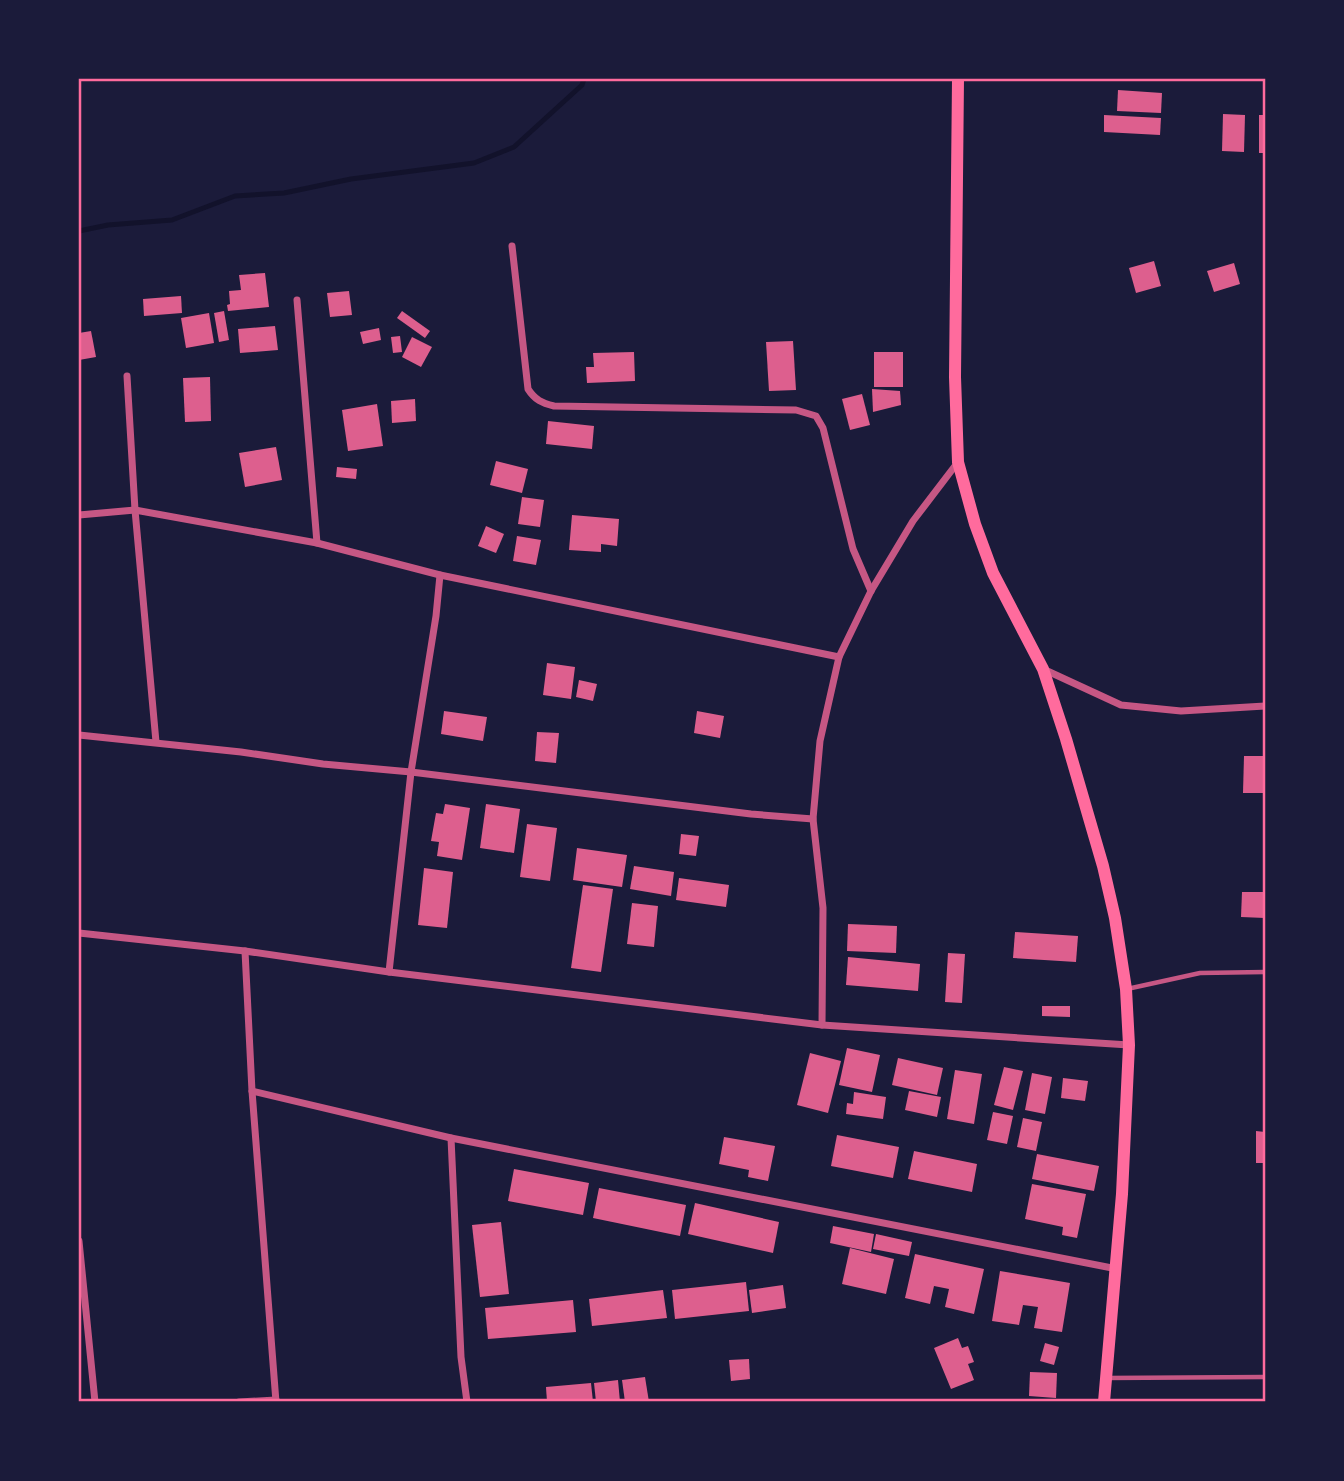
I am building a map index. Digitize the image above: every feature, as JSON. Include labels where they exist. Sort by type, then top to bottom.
[{"type":"main road","points":[[958,79],[955,377],[958,462],[975,523],[993,573],[1043,669],[1103,866],[1115,918],[1126,989],[1129,1045],[1122,1194],[1104,1402]]},
{"type":"street","points":[[512,246],[528,389],[532,396],[554,406],[796,410],[816,416],[823,428],[853,549],[871,591]]},
{"type":"street","points":[[297,300],[317,543]]},
{"type":"street","points":[[127,376],[135,510],[156,742]]},
{"type":"street","points":[[822,1025],[823,908],[813,819],[820,741],[839,657],[871,591],[913,521],[958,462]]},
{"type":"street","points":[[79,515],[135,510],[317,543],[440,575],[839,657]]},
{"type":"street","points":[[389,972],[411,772],[440,575]]},
{"type":"street","points":[[1043,669],[1121,705],[1181,711],[1265,706]]},
{"type":"street","points":[[79,735],[813,819]]},
{"type":"street","points":[[79,933],[245,951],[389,972],[822,1025],[1129,1045]]},
{"type":"street","points":[[239,1402],[276,1401],[252,1091],[245,951]]},
{"type":"street","points":[[252,1091],[451,1138],[1117,1269]]},
{"type":"street","points":[[451,1138],[461,1357],[467,1402]]},
{"type":"street","points":[[79,1241],[95,1402]]},
{"type":"lane","points":[[1126,989],[1200,973],[1265,972]]},
{"type":"lane","points":[[1105,1378],[1265,1377]]},
{"type":"building","points":[[1118,90],[1162,93],[1161,113],[1117,111]]},
{"type":"building","points":[[1223,114],[1245,115],[1244,152],[1222,151]]},
{"type":"building","points":[[1104,115],[1161,118],[1160,135],[1104,132]]},
{"type":"building","points":[[1259,115],[1265,115],[1265,153],[1259,153]]},
{"type":"building","points":[[1154,261],[1161,286],[1136,293],[1129,268]]},
{"type":"building","points":[[1234,263],[1240,284],[1214,292],[1207,271]]},
{"type":"building","points":[[265,273],[269,307],[228,311],[229,291],[241,290],[239,275]]},
{"type":"building","points":[[349,291],[352,315],[330,317],[327,293]]},
{"type":"building","points":[[181,296],[182,313],[144,316],[143,299]]},
{"type":"building","points":[[224,311],[229,340],[219,342],[214,313]]},
{"type":"building","points":[[402,311],[430,331],[425,338],[397,318]]},
{"type":"building","points":[[209,313],[214,343],[186,348],[181,318]]},
{"type":"building","points":[[275,326],[278,350],[240,353],[238,329]]},
{"type":"building","points":[[379,328],[381,340],[363,344],[360,332]]},
{"type":"building","points":[[91,331],[96,357],[79,360],[79,333]]},
{"type":"building","points":[[400,336],[402,352],[393,353],[391,337]]},
{"type":"building","points":[[412,337],[432,347],[421,367],[402,357]]},
{"type":"building","points":[[793,341],[796,390],[769,391],[766,342]]},
{"type":"building","points":[[634,352],[635,381],[587,383],[586,367],[594,367],[593,353]]},
{"type":"building","points":[[874,352],[903,352],[903,387],[874,387]]},
{"type":"building","points":[[210,377],[211,421],[185,422],[183,378]]},
{"type":"building","points":[[872,389],[900,391],[901,405],[873,412]]},
{"type":"building","points":[[862,394],[870,425],[850,430],[842,399]]},
{"type":"building","points":[[415,399],[416,421],[392,423],[391,401]]},
{"type":"building","points":[[377,404],[383,446],[348,451],[342,410]]},
{"type":"building","points":[[548,421],[594,426],[592,449],[546,444]]},
{"type":"building","points":[[276,447],[282,480],[245,487],[239,453]]},
{"type":"building","points":[[496,461],[528,469],[522,493],[490,485]]},
{"type":"building","points":[[337,467],[357,469],[356,479],[336,477]]},
{"type":"building","points":[[522,497],[544,500],[540,527],[518,524]]},
{"type":"building","points":[[572,515],[619,519],[617,546],[601,544],[601,552],[569,550]]},
{"type":"building","points":[[486,526],[504,534],[496,553],[478,546]]},
{"type":"building","points":[[517,536],[541,540],[536,565],[513,561]]},
{"type":"building","points":[[547,663],[575,667],[571,699],[543,695]]},
{"type":"building","points":[[579,680],[597,684],[593,701],[576,697]]},
{"type":"building","points":[[444,711],[487,717],[483,741],[441,734]]},
{"type":"building","points":[[697,711],[724,716],[720,738],[694,733]]},
{"type":"building","points":[[537,732],[559,733],[556,763],[535,761]]},
{"type":"building","points":[[1244,756],[1265,756],[1265,793],[1243,793]]},
{"type":"building","points":[[445,804],[470,808],[462,860],[437,856],[439,842],[431,841],[436,813],[443,814]]},
{"type":"building","points":[[486,804],[520,809],[514,853],[480,848]]},
{"type":"building","points":[[527,824],[557,828],[550,881],[520,877]]},
{"type":"building","points":[[681,834],[699,836],[696,856],[679,854]]},
{"type":"building","points":[[577,848],[627,855],[622,887],[573,880]]},
{"type":"building","points":[[634,866],[674,872],[671,896],[630,889]]},
{"type":"building","points":[[424,868],[453,872],[447,928],[418,925]]},
{"type":"building","points":[[679,878],[729,885],[726,907],[676,900]]},
{"type":"building","points":[[583,885],[613,889],[601,972],[571,968]]},
{"type":"building","points":[[1242,892],[1265,892],[1265,918],[1241,917]]},
{"type":"building","points":[[632,903],[658,906],[654,947],[627,944]]},
{"type":"building","points":[[848,924],[897,926],[896,953],[847,951]]},
{"type":"building","points":[[1015,932],[1078,936],[1076,962],[1013,958]]},
{"type":"building","points":[[948,953],[965,954],[962,1003],[945,1002]]},
{"type":"building","points":[[848,957],[920,964],[918,991],[846,985]]},
{"type":"building","points":[[1042,1006],[1070,1006],[1070,1017],[1042,1016]]},
{"type":"building","points":[[847,1048],[880,1055],[872,1092],[839,1085]]},
{"type":"building","points":[[810,1053],[841,1061],[828,1113],[797,1105]]},
{"type":"building","points":[[898,1058],[943,1068],[937,1095],[892,1085]]},
{"type":"building","points":[[1004,1067],[1023,1071],[1013,1110],[994,1105]]},
{"type":"building","points":[[955,1070],[982,1074],[974,1124],[947,1119]]},
{"type":"building","points":[[1032,1073],[1052,1077],[1045,1114],[1025,1110]]},
{"type":"building","points":[[1063,1078],[1088,1081],[1085,1101],[1061,1098]]},
{"type":"building","points":[[909,1091],[941,1097],[937,1117],[905,1110]]},
{"type":"building","points":[[854,1092],[886,1097],[883,1119],[846,1114],[847,1103],[853,1104]]},
{"type":"building","points":[[993,1112],[1013,1116],[1007,1144],[987,1140]]},
{"type":"building","points":[[1023,1118],[1042,1122],[1036,1151],[1017,1147]]},
{"type":"building","points":[[1256,1131],[1265,1132],[1265,1163],[1256,1163]]},
{"type":"building","points":[[837,1135],[899,1147],[893,1178],[831,1166]]},
{"type":"building","points":[[724,1137],[775,1146],[768,1181],[748,1177],[749,1170],[719,1164]]},
{"type":"building","points":[[914,1151],[977,1164],[972,1192],[908,1179]]},
{"type":"building","points":[[1037,1154],[1099,1166],[1094,1191],[1032,1179]]},
{"type":"building","points":[[514,1169],[589,1183],[583,1215],[508,1201]]},
{"type":"building","points":[[1032,1184],[1086,1194],[1077,1238],[1062,1235],[1063,1227],[1025,1219]]},
{"type":"building","points":[[599,1188],[686,1205],[680,1236],[593,1218]]},
{"type":"building","points":[[695,1203],[779,1222],[773,1253],[688,1234]]},
{"type":"building","points":[[501,1222],[509,1294],[480,1297],[472,1225]]},
{"type":"building","points":[[833,1226],[874,1234],[871,1252],[830,1243]]},
{"type":"building","points":[[876,1234],[912,1242],[909,1256],[873,1249]]},
{"type":"building","points":[[850,1248],[894,1259],[886,1294],[842,1284]]},
{"type":"building","points":[[915,1254],[984,1269],[974,1314],[945,1307],[949,1289],[934,1286],[930,1304],[905,1298]]},
{"type":"building","points":[[1000,1271],[1070,1283],[1062,1332],[1034,1328],[1038,1307],[1023,1305],[1019,1325],[992,1321]]},
{"type":"building","points":[[746,1282],[749,1311],[675,1319],[672,1290]]},
{"type":"building","points":[[783,1285],[786,1308],[752,1313],[749,1290]]},
{"type":"building","points":[[663,1290],[667,1318],[592,1326],[589,1299]]},
{"type":"building","points":[[573,1300],[576,1332],[488,1339],[485,1308]]},
{"type":"building","points":[[958,1338],[962,1348],[968,1346],[974,1362],[968,1364],[974,1380],[951,1389],[934,1348]]},
{"type":"building","points":[[1045,1343],[1059,1347],[1054,1365],[1040,1361]]},
{"type":"building","points":[[749,1359],[750,1379],[731,1381],[729,1360]]},
{"type":"building","points":[[1030,1372],[1057,1373],[1056,1398],[1029,1396]]},
{"type":"building","points":[[645,1377],[649,1402],[625,1402],[622,1380]]},
{"type":"building","points":[[618,1380],[620,1402],[596,1402],[594,1383]]},
{"type":"building","points":[[591,1383],[593,1402],[547,1402],[546,1387]]},
{"type":"waterway","points":[[79,231],[108,225],[172,220],[235,196],[284,193],[351,179],[474,163],[514,147],[582,85],[584,79]]}]
